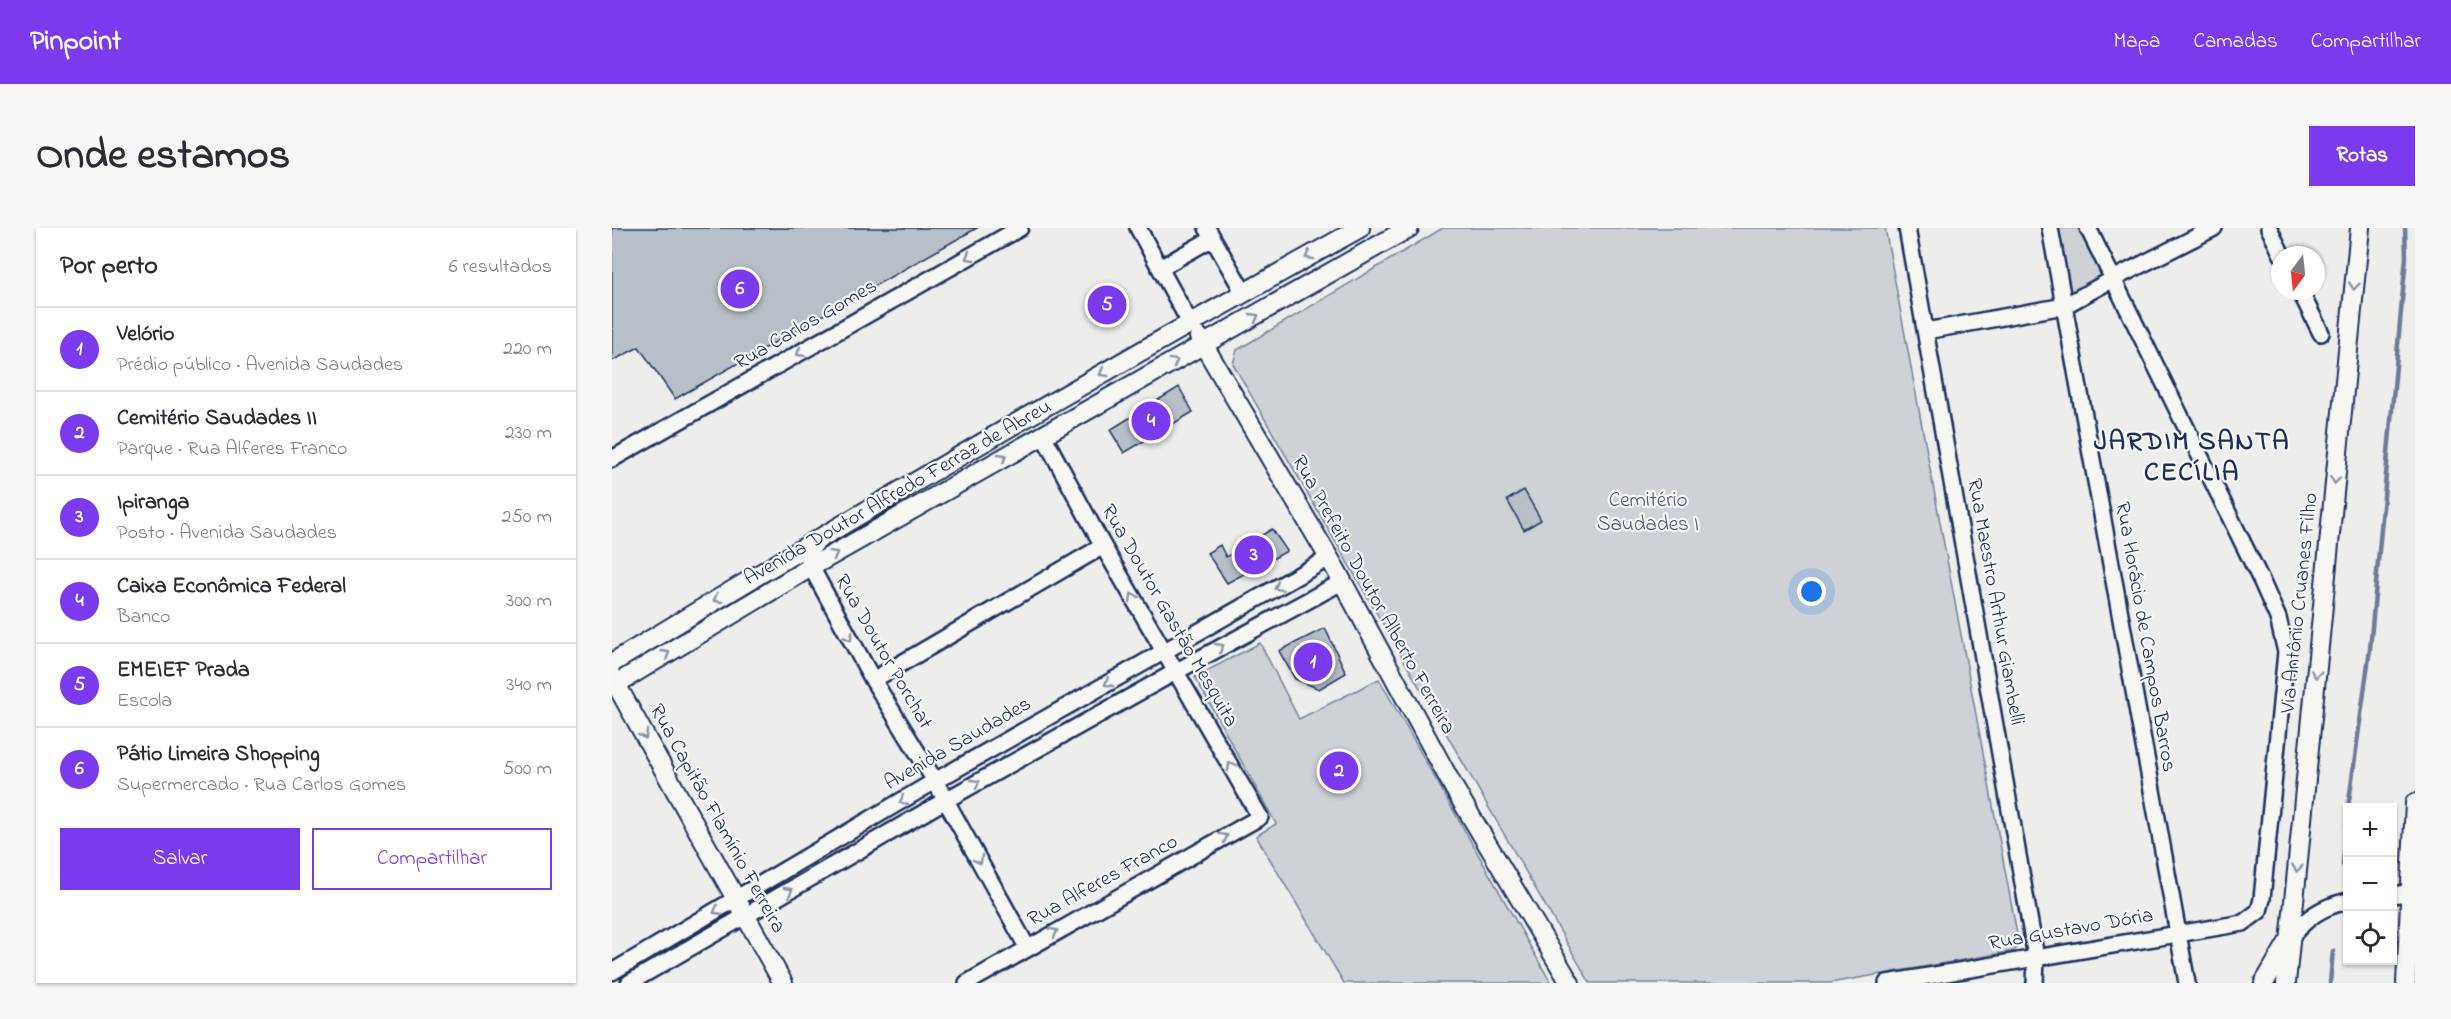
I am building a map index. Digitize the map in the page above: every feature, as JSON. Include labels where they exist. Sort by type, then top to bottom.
[{"type":"main road","name":"Avenida Doutor Alfredo Ferraz de Abreu","points":[[612,663],[824,535],[1190,323],[1360,228]]},
{"type":"main road","name":"Avenida Doutor Alfredo Ferraz de Abreu","points":[[613,682],[1409,228]]},
{"type":"main road","name":"Via Antônio Cruanes Filho","points":[[2286,983],[2360,228]]},
{"type":"main road","name":"Rua Prefeito Doutor Alberto Ferreira","points":[[1190,323],[1329,558],[1454,788],[1570,983]]},
{"type":"main road","name":"Rua Capitão Flamínio Ferreira","points":[[613,682],[783,983]]},
{"type":"main road","points":[[2406,983],[2412,947],[2406,894],[2415,803]]},
{"type":"main road","points":[[2264,983],[2290,938]]},
{"type":"street","name":"Rua Carlos Gomes","points":[[612,459],[1020,228]]},
{"type":"street","name":"Rua Prefeito Doutor Alberto Ferreira","points":[[1138,228],[1190,323]]},
{"type":"street","name":"Rua Maestro Arthur Giambelli","points":[[1907,228],[2036,957],[2035,983]]},
{"type":"street","name":"Rua Horácio de Campos Barros","points":[[2050,228],[2187,983]]},
{"type":"street","points":[[2088,228],[2113,279]]},
{"type":"street","points":[[1926,331],[2064,306],[2214,228]]},
{"type":"street","points":[[2269,228],[2278,246]]},
{"type":"street","points":[[1160,268],[1210,233],[1244,293]]},
{"type":"street","name":"Rua Gustavo Dória","points":[[1887,983],[2243,923],[2259,910],[2286,652],[2278,618],[2261,580],[2113,279]]},
{"type":"street","points":[[2304,300],[2321,333]]},
{"type":"street","name":"Rua Doutor Gastão Mesquita","points":[[1043,435],[1103,546],[1260,817]]},
{"type":"street","name":"Rua Doutor Porchat","points":[[824,535],[809,550],[808,560],[811,567],[873,680],[946,800],[1027,947]]},
{"type":"street","points":[[873,680],[1103,546]]},
{"type":"street","name":"Avenida Saudades","points":[[612,972],[935,781],[1329,558]]},
{"type":"street","name":"Avenida Saudades","points":[[629,983],[946,800],[1342,582]]},
{"type":"street","name":"Rua Alferes Franco","points":[[967,983],[1260,817]]},
{"type":"street","points":[[2290,938],[2306,919],[2321,910],[2343,903]]},
{"type":"green space","name":"Cemitério Saudades I","points":[[1443,228],[1885,228],[2019,945],[2014,951],[1830,983],[1590,983],[1233,364],[1237,350]]},
{"type":"green space","points":[[2057,228],[2079,228],[2106,278],[2070,298]]},
{"type":"green space","points":[[1260,643],[1299,719],[1379,679],[1551,983],[1344,983],[1256,836],[1276,824],[1195,677]]},
{"type":"building","points":[[612,228],[977,228],[675,399],[639,347],[612,361]]},
{"type":"building","points":[[1179,387],[1193,412],[1124,453],[1110,430]]},
{"type":"building","points":[[1524,490],[1541,520],[1524,530],[1507,500]]},
{"type":"building","points":[[1272,529],[1287,551],[1227,583],[1207,553],[1220,545],[1226,557]]},
{"type":"building","points":[[1325,628],[1346,673],[1319,689],[1295,679],[1279,651]]},
{"type":"waterway","points":[[2349,803],[2370,649],[2406,257],[2405,228]]},
{"type":"waterway","points":[[2330,983],[2333,951]]},
{"type":"place","name":"Pátio Limeira Shopping","points":[[740,289]]},
{"type":"place","name":"EMEIEF Prada","points":[[1107,305]]},
{"type":"place","name":"Caixa Econômica Federal","points":[[1151,421]]},
{"type":"place","name":"Ipiranga","points":[[1254,555]]},
{"type":"place","name":"Velório","points":[[1313,662]]},
{"type":"place","name":"Cemitério Saudades II","points":[[1339,771]]},
{"type":"district","name":"JARDIM SANTA CECÍLIA","points":[[2192,458]]}]
